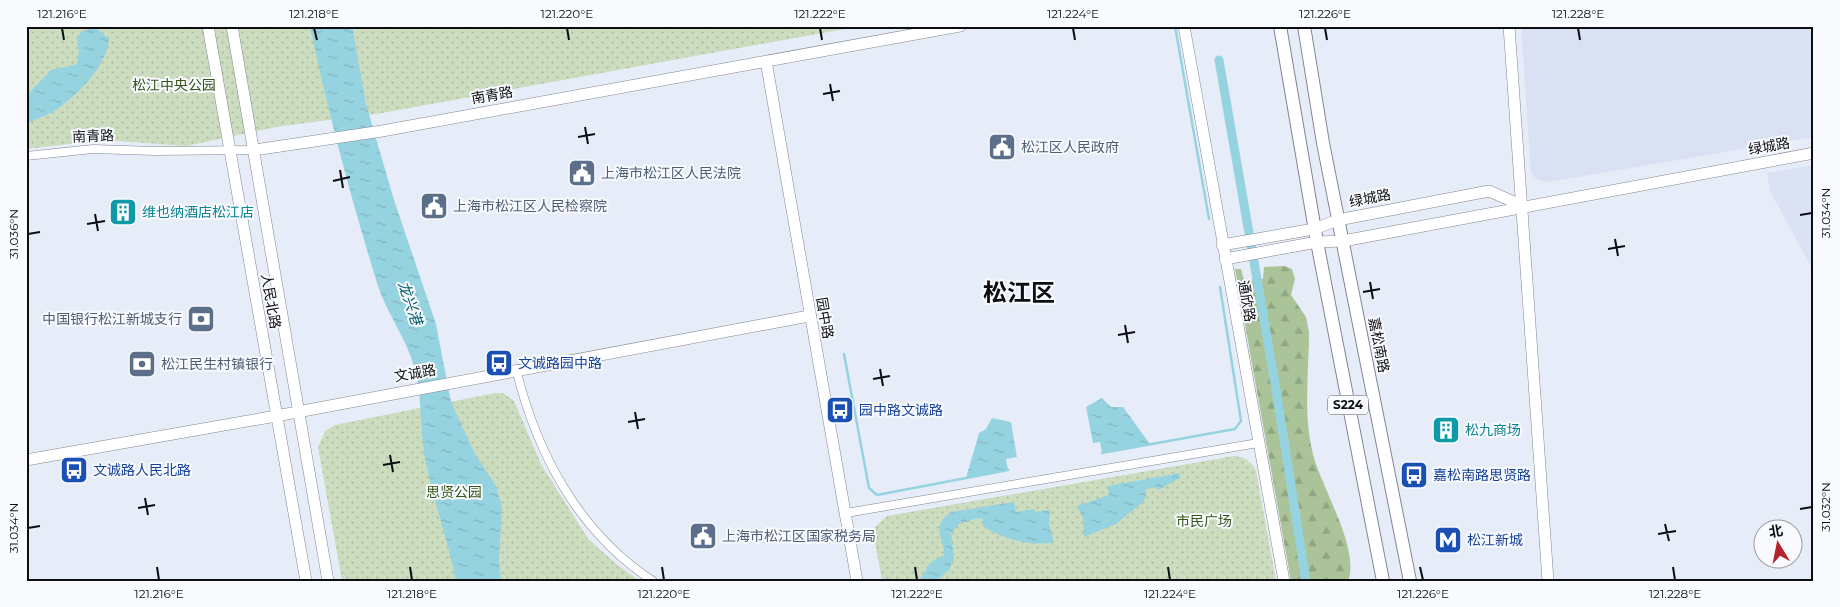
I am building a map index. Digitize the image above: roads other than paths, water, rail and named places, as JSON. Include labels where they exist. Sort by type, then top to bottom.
[{"type":"main road","name":"S224","points":[[1280,26],[1314,229],[1383,581]]},
{"type":"main road","name":"嘉松南路","points":[[1304,26],[1338,220],[1410,581]]},
{"type":"street","name":"人民北路","points":[[208,26],[306,581]]},
{"type":"street","name":"人民北路","points":[[232,26],[328,581]]},
{"type":"street","name":"南青路","points":[[26,156],[93,149],[230,152],[254,150],[382,131],[960,26]]},
{"type":"street","name":"通欣路","points":[[1184,26],[1230,258],[1258,443],[1284,581]]},
{"type":"street","points":[[1509,26],[1548,581]]},
{"type":"street","name":"园中路","points":[[766,60],[809,316],[857,581]]},
{"type":"street","name":"绿城路","points":[[1230,258],[1317,242],[1343,241],[1814,153]]},
{"type":"street","name":"绿城路","points":[[1227,245],[1314,229],[1338,220],[1489,191],[1523,206]]},
{"type":"street","name":"文诚路","points":[[26,460],[276,416],[297,410],[414,388],[809,316]]},
{"type":"street","points":[[516,369],[522,393],[540,441],[560,482],[592,527],[615,553],[653,581]]},
{"type":"street","points":[[846,513],[1258,443]]},
{"type":"water","name":"龙兴港","points":[[310,26],[352,26],[366,104],[394,200],[436,324],[451,402],[475,454],[496,486],[502,507],[499,560],[501,581],[456,581],[426,463],[420,398],[414,365],[377,283],[340,155]]},
{"type":"water","points":[[95,27],[109,39],[104,58],[99,67],[79,91],[60,107],[26,124],[26,96],[51,70],[77,64],[79,51],[77,38],[81,32]]},
{"type":"water","points":[[1102,398],[1111,407],[1123,407],[1150,444],[1102,453],[1100,442],[1093,443],[1086,407]]},
{"type":"water","points":[[992,418],[1011,422],[1017,457],[1006,459],[1008,470],[966,478],[979,433],[986,429]]},
{"type":"water","points":[[1180,473],[1180,478],[1158,490],[1157,487],[1146,489],[1146,497],[1143,502],[1116,524],[1084,537],[1083,518],[1077,506],[1109,495],[1108,486]]},
{"type":"water","points":[[1014,502],[1016,512],[1034,509],[1035,512],[1050,510],[1049,524],[1054,542],[1027,543],[999,535],[983,526],[982,518],[970,520],[970,522],[961,522],[951,533],[954,558],[949,570],[936,581],[919,581],[931,562],[944,555],[939,528],[944,518],[951,512]]},
{"type":"waterway","points":[[1175,26],[1209,219]]},
{"type":"waterway","points":[[1219,60],[1275,383],[1306,581]]},
{"type":"waterway","points":[[1102,453],[1235,429],[1241,421],[1220,287]]},
{"type":"waterway","points":[[844,354],[869,488],[877,495],[1008,470]]},
{"type":"place","name":"松江区人民政府","points":[[1002,147]]},
{"type":"place","name":"上海市松江区人民法院","points":[[582,173]]},
{"type":"place","name":"上海市松江区人民检察院","points":[[434,206]]},
{"type":"place","name":"维也纳酒店松江店","points":[[123,212]]},
{"type":"place","name":"中国银行松江新城支行","points":[[201,319]]},
{"type":"place","name":"文诚路园中路","points":[[499,363]]},
{"type":"place","name":"松江民生村镇银行","points":[[142,364]]},
{"type":"place","name":"园中路文诚路","points":[[840,410]]},
{"type":"place","name":"松九商场","points":[[1446,430]]},
{"type":"place","name":"文诚路人民北路","points":[[74,470]]},
{"type":"place","name":"嘉松南路思贤路","points":[[1414,475]]},
{"type":"place","name":"上海市松江区国家税务局","points":[[703,536]]},
{"type":"place","name":"松江新城","points":[[1448,540]]},
{"type":"district","name":"松江区","points":[[1019,293]]},
{"type":"park label","name":"松江中央公园","points":[[174,85]]},
{"type":"park label","name":"思贤公园","points":[[454,492]]},
{"type":"park label","name":"市民广场","points":[[1204,521]]}]
